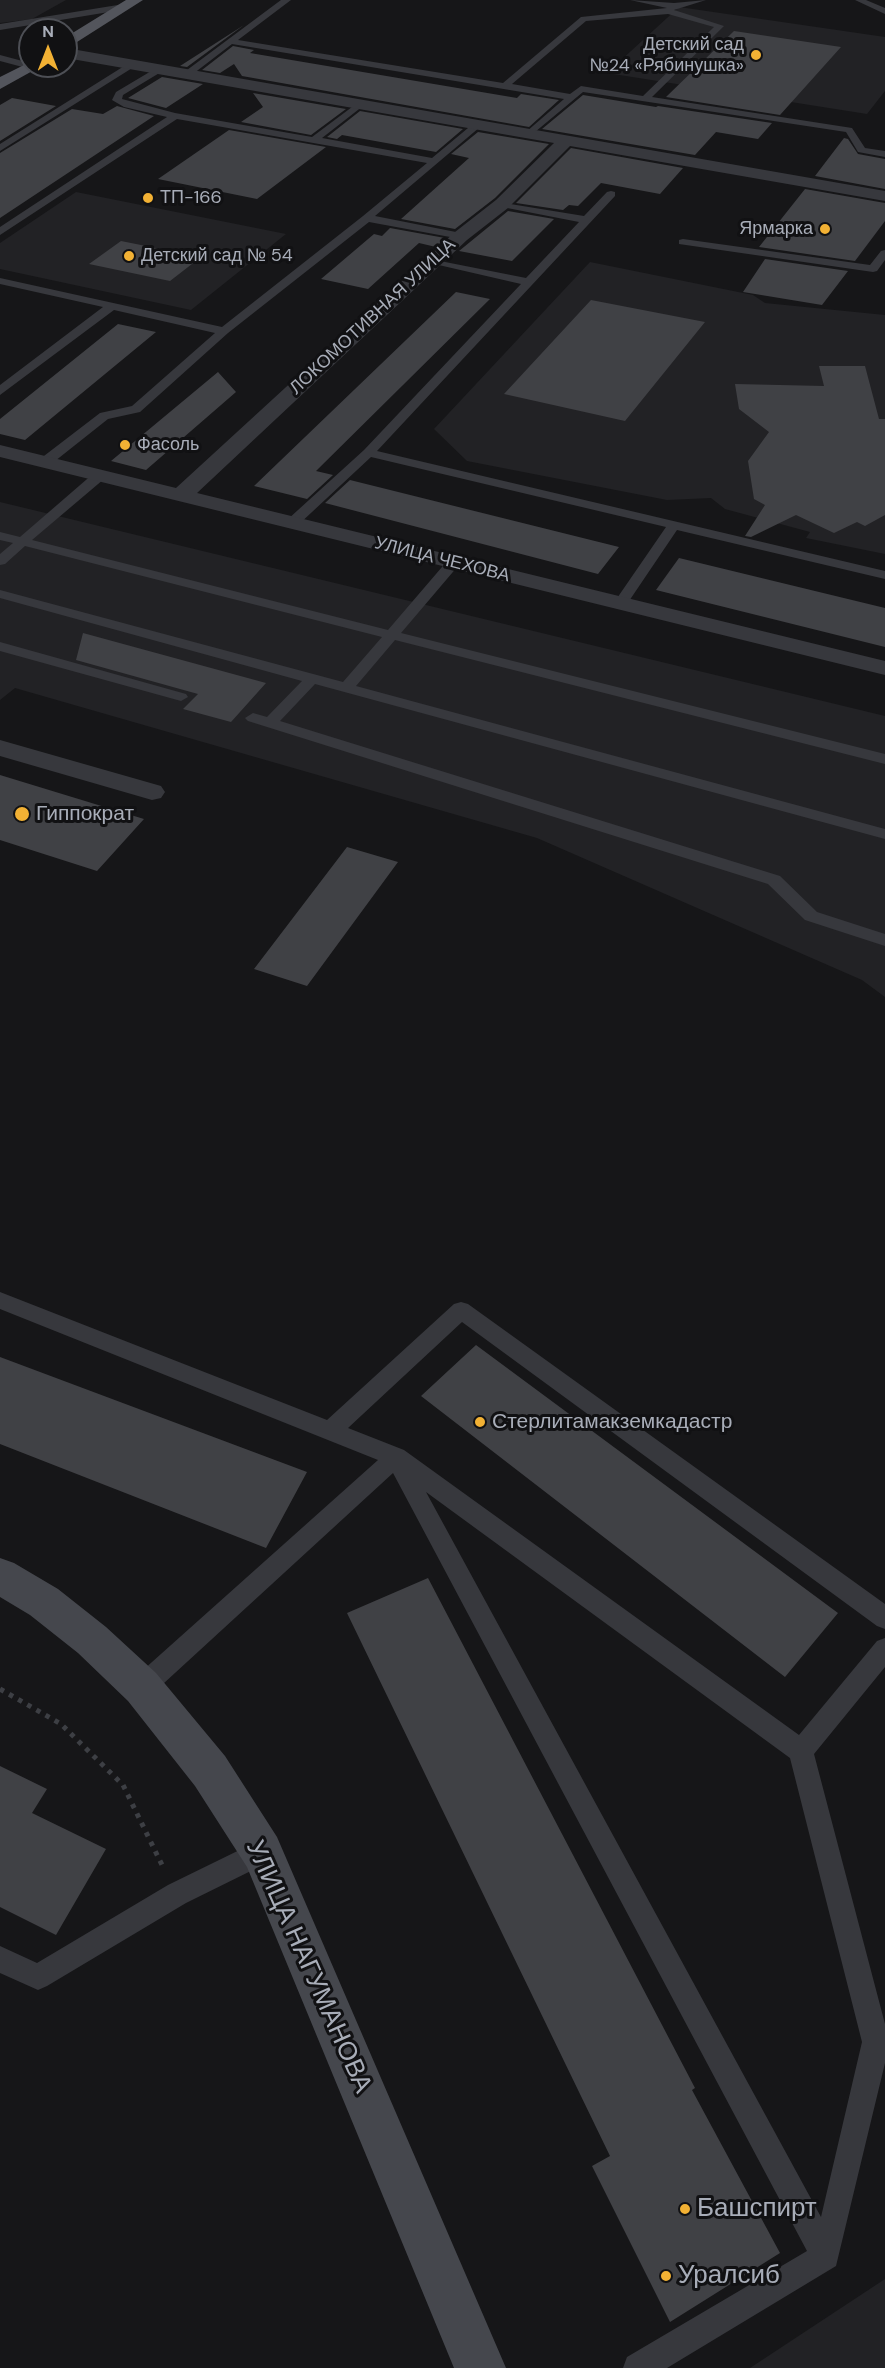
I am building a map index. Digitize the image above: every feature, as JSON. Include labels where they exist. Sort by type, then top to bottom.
[{"type":"main road","points":[[78,36],[130,3]]},
{"type":"main road","points":[[0,84],[18,74]]},
{"type":"street","points":[[78,54],[885,196]]},
{"type":"street","name":"ЛОКОМОТИВНАЯ УЛИЦА","points":[[180,496],[460,236],[502,204],[566,141]]},
{"type":"street","name":"УЛИЦА ЧЕХОВА","points":[[0,452],[885,668]]},
{"type":"street","points":[[0,748],[152,792]]},
{"type":"street","name":"УЛИЦА НАГУМАНОВА","points":[[0,1576],[45,1602],[92,1640],[142,1687],[210,1771],[262,1852],[480,2368]]},
{"type":"lane","points":[[186,75],[287,0]]},
{"type":"lane","points":[[634,0],[671,9],[720,26],[645,99]]},
{"type":"lane","points":[[505,86],[584,19],[671,9],[702,0]]},
{"type":"lane","points":[[859,0],[885,11]]},
{"type":"lane","points":[[0,27],[130,3]]},
{"type":"lane","points":[[230,41],[572,97]]},
{"type":"lane","points":[[0,57],[18,62]]},
{"type":"lane","points":[[0,148],[132,65]]},
{"type":"lane","points":[[158,70],[119,94],[117,100],[127,105],[175,116],[435,161]]},
{"type":"lane","points":[[529,134],[580,89],[849,130],[862,150],[885,153]]},
{"type":"lane","points":[[315,139],[360,104]]},
{"type":"lane","points":[[0,232],[175,116]]},
{"type":"lane","points":[[45,462],[104,416],[136,409],[224,331],[367,218],[477,125]]},
{"type":"lane","points":[[292,523],[368,453],[611,194]]},
{"type":"lane","points":[[502,204],[586,220]]},
{"type":"lane","points":[[367,218],[460,236]]},
{"type":"lane","points":[[683,242],[873,269],[885,274]]},
{"type":"lane","points":[[873,269],[885,253]]},
{"type":"lane","points":[[434,261],[529,282]]},
{"type":"lane","points":[[0,281],[224,331]]},
{"type":"lane","points":[[0,391],[112,306]]},
{"type":"lane","points":[[368,453],[885,575]]},
{"type":"lane","points":[[0,561],[99,476]]},
{"type":"lane","points":[[620,604],[674,525]]},
{"type":"lane","points":[[0,536],[885,759]]},
{"type":"lane","points":[[346,688],[453,563]]},
{"type":"lane","points":[[0,594],[885,834]]},
{"type":"lane","points":[[0,646],[181,697]]},
{"type":"lane","points":[[271,722],[312,679]]},
{"type":"lane","points":[[253,718],[774,880],[811,916],[885,940]]},
{"type":"lane","points":[[0,1300],[396,1457],[801,1750],[876,2042],[826,2256],[638,2368]]},
{"type":"lane","points":[[330,1431],[461,1310],[885,1618]]},
{"type":"lane","points":[[142,1687],[396,1457]]},
{"type":"lane","points":[[396,1457],[826,2256]]},
{"type":"lane","points":[[801,1750],[885,1649]]},
{"type":"lane","points":[[0,1959],[38,1977],[177,1894],[262,1852]]},
{"type":"path","points":[[0,1689],[61,1724],[123,1785],[177,1894]]},
{"type":"shaded area","points":[[0,0],[66,0],[34,18],[18,18],[18,21],[0,23]]},
{"type":"shaded area","name":"Детский сад №24 «Рябинушка»","points":[[679,7],[885,37],[885,91],[867,114],[607,73]]},
{"type":"shaded area","name":"Детский сад № 54","points":[[76,192],[286,234],[191,310],[0,269],[0,243]]},
{"type":"shaded area","points":[[590,262],[753,295],[765,303],[885,315],[885,554],[806,538],[810,532],[725,509],[711,498],[667,500],[467,461],[434,429]]},
{"type":"shaded area","points":[[0,502],[885,716],[885,997],[862,980],[537,838],[15,688],[0,700]]},
{"type":"shaded area","points":[[885,2279],[885,2368],[750,2368]]},
{"type":"building","points":[[244,25],[187,67],[180,66]]},
{"type":"building","points":[[734,31],[841,47],[780,115],[666,97]]},
{"type":"building","points":[[233,46],[254,50],[250,53],[517,98],[521,94],[559,100],[529,127],[242,76],[234,64],[220,73],[202,70]]},
{"type":"building","points":[[162,77],[203,84],[166,108],[128,98]]},
{"type":"building","points":[[253,93],[346,109],[311,135],[241,122],[263,107]]},
{"type":"building","points":[[583,95],[772,123],[758,139],[716,132],[695,155],[542,129]]},
{"type":"building","points":[[12,98],[56,106],[0,141],[0,105]]},
{"type":"building","points":[[117,106],[154,116],[0,218],[0,153],[72,109],[103,114]]},
{"type":"building","points":[[360,111],[463,129],[436,152],[342,135],[337,139],[327,137]]},
{"type":"building","points":[[229,130],[326,147],[257,199],[158,179]]},
{"type":"building","points":[[478,132],[549,144],[495,198],[455,229],[401,219],[469,158],[451,154]]},
{"type":"building","points":[[844,138],[848,139],[858,154],[885,159],[885,189],[815,176]]},
{"type":"building","points":[[571,148],[683,168],[660,194],[601,183],[578,206],[569,205],[563,210],[516,203]]},
{"type":"building","points":[[805,189],[885,203],[885,221],[855,261],[759,247]]},
{"type":"building","points":[[508,211],[554,219],[512,261],[459,251]]},
{"type":"building","points":[[390,228],[445,238],[436,247],[419,243],[368,289],[321,279],[374,234],[382,236]]},
{"type":"building","points":[[121,241],[201,257],[170,281],[89,264]]},
{"type":"building","points":[[765,259],[848,271],[822,305],[743,292]]},
{"type":"building","points":[[456,292],[490,299],[316,471],[333,475],[307,499],[254,486]]},
{"type":"building","points":[[591,300],[705,322],[625,421],[504,394]]},
{"type":"building","points":[[118,324],[156,332],[25,440],[0,434],[0,419]]},
{"type":"building","points":[[819,366],[865,366],[879,419],[885,419],[885,515],[865,526],[857,522],[834,533],[796,515],[751,537],[745,536],[765,505],[754,499],[748,461],[769,432],[739,409],[735,384],[824,386]]},
{"type":"building","points":[[218,372],[236,392],[146,470],[111,461]]},
{"type":"building","points":[[350,480],[619,547],[598,574],[325,503]]},
{"type":"building","points":[[679,558],[885,608],[885,647],[656,590]]},
{"type":"building","points":[[83,633],[266,683],[231,722],[183,709],[198,694],[76,660]]},
{"type":"building","points":[[0,775],[144,819],[97,871],[0,840]]},
{"type":"building","points":[[347,847],[398,862],[307,986],[254,969]]},
{"type":"building","points":[[476,1345],[838,1613],[785,1677],[421,1396]]},
{"type":"building","points":[[0,1357],[307,1472],[266,1548],[0,1444]]},
{"type":"building","points":[[428,1578],[695,2088],[692,2090],[780,2253],[670,2322],[592,2166],[610,2156],[347,1613]]},
{"type":"building","points":[[0,1766],[47,1789],[32,1813],[106,1849],[56,1935],[0,1907]]},
{"type":"place","name":"Детский сад №24 «Рябинушка»","points":[[756,55]]},
{"type":"place","name":"ТП-166","points":[[148,198]]},
{"type":"place","name":"Ярмарка","points":[[825,229]]},
{"type":"place","name":"Детский сад № 54","points":[[129,256]]},
{"type":"place","name":"Фасоль","points":[[125,445]]},
{"type":"place","name":"Гиппократ","points":[[22,814]]},
{"type":"place","name":"Стерлитамакземкадастр","points":[[480,1422]]},
{"type":"place","name":"Башспирт","points":[[685,2209]]},
{"type":"place","name":"Уралсиб","points":[[666,2276]]}]
